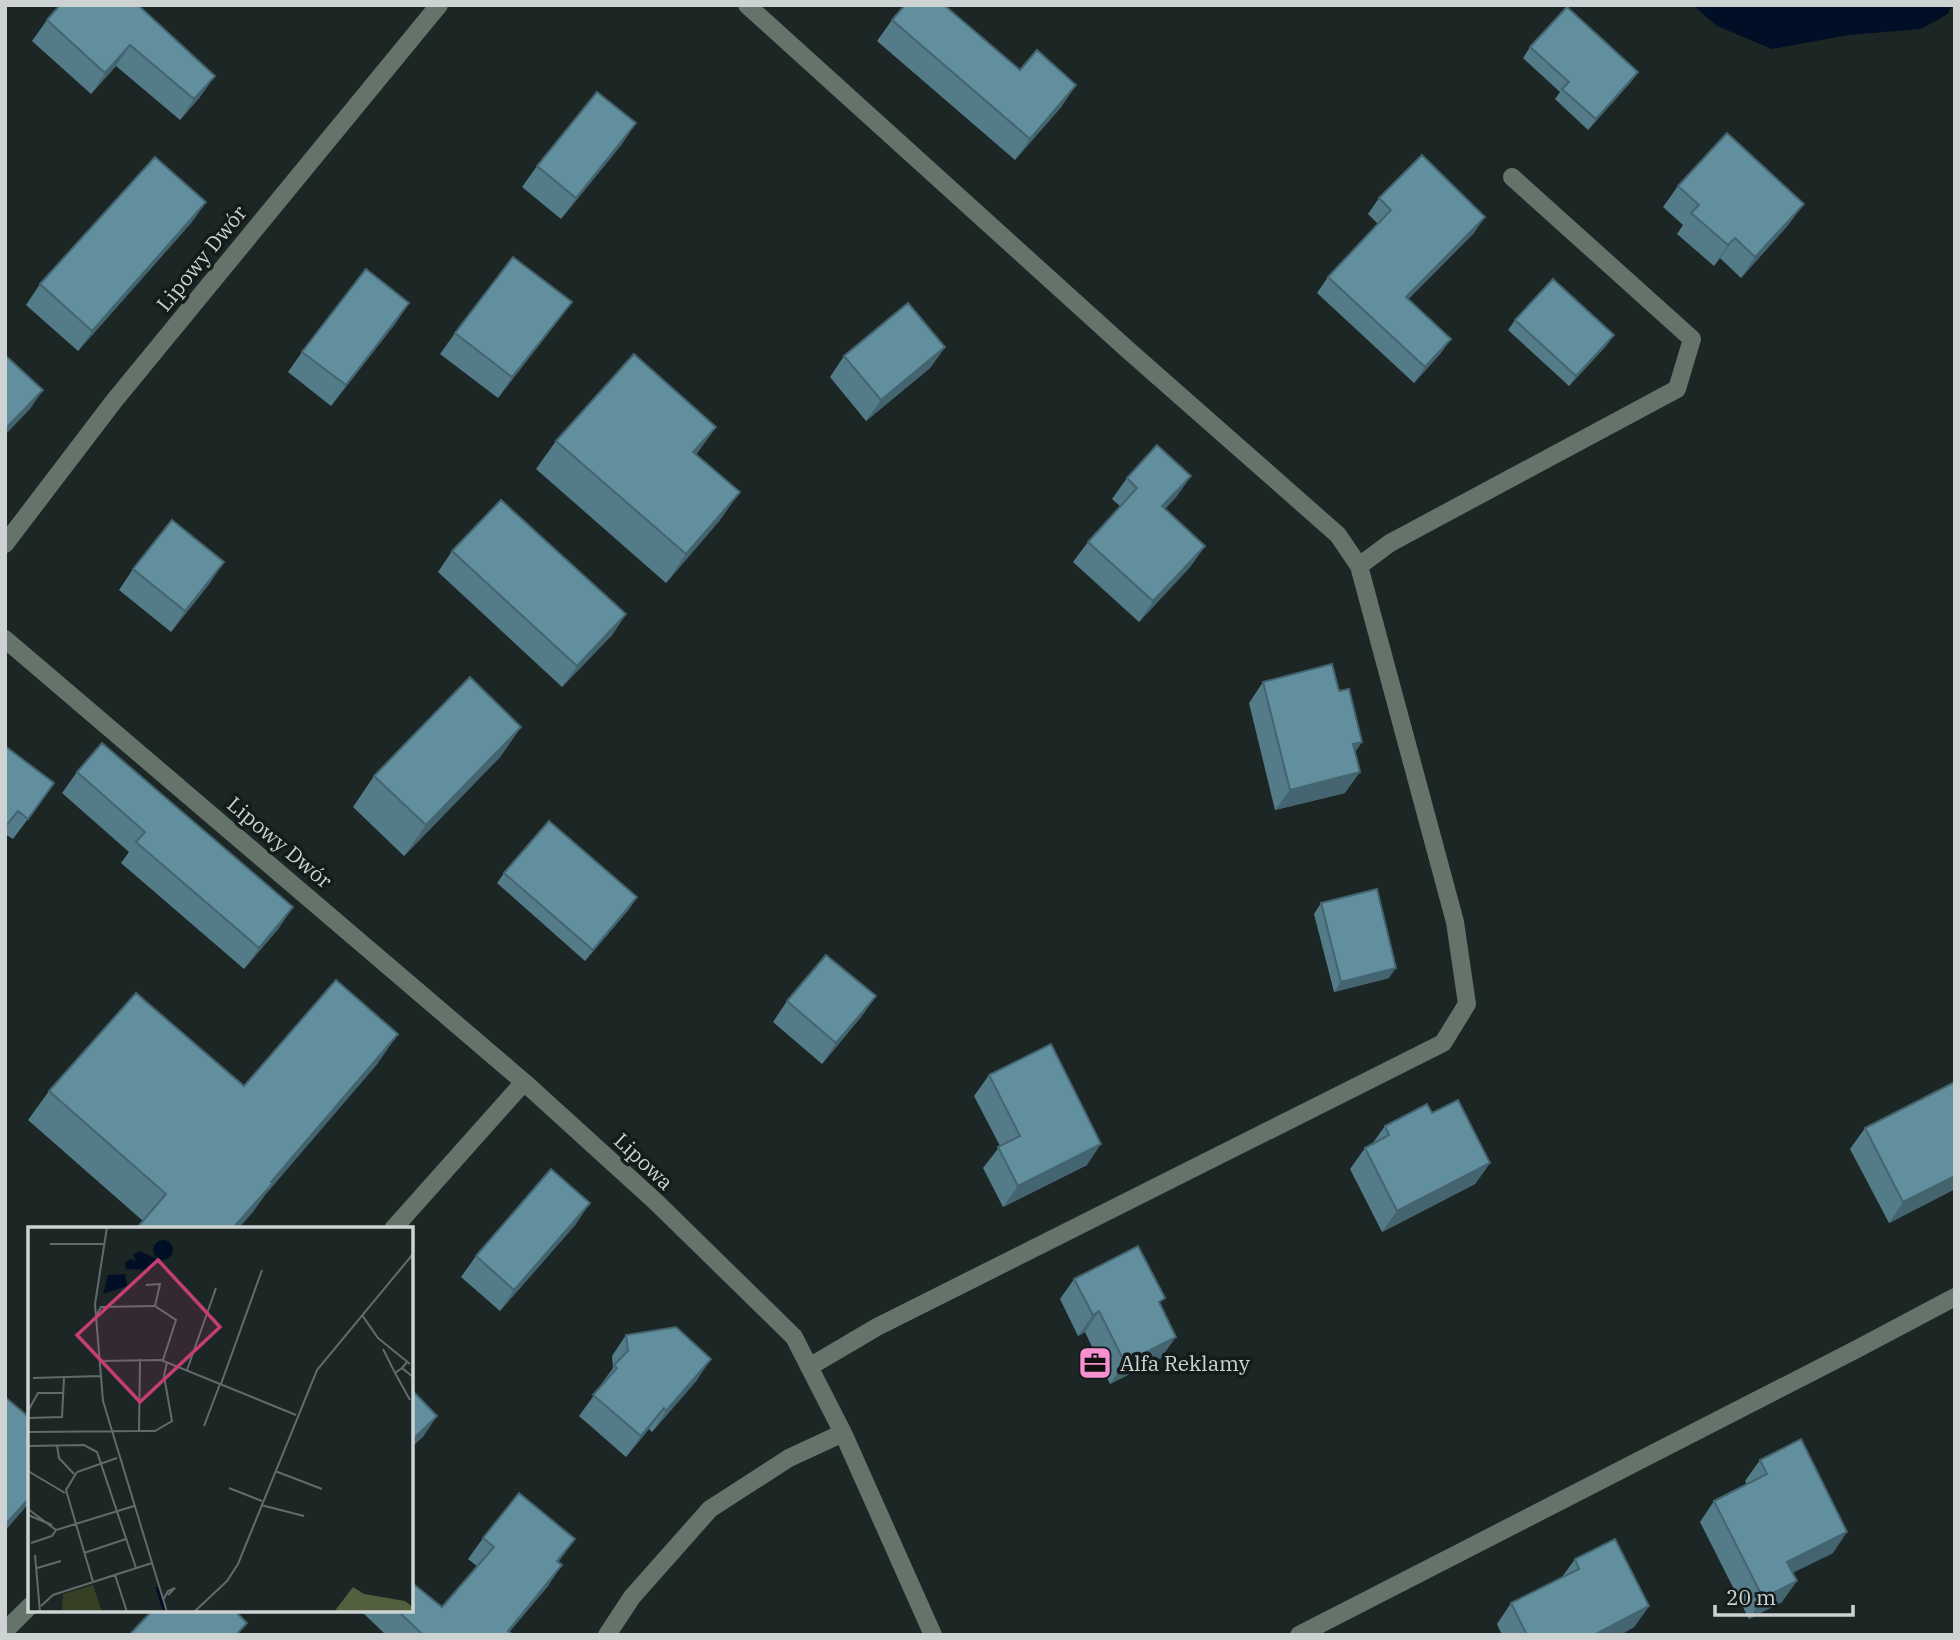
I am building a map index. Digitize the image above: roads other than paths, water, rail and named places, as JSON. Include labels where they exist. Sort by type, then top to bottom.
[{"type":"street","name":"Lipowy Dwór","points":[[5,544],[114,401],[439,5]]},
{"type":"street","points":[[747,5],[1338,536],[1359,566],[1455,922],[1467,1004],[1443,1043],[877,1327],[809,1367]]},
{"type":"street","points":[[1359,566],[1390,543],[1677,389],[1692,339],[1513,177]]},
{"type":"street","name":"Lipowy Dwór","points":[[5,639],[450,1016],[524,1082]]},
{"type":"street","points":[[395,1227],[524,1082]]},
{"type":"street","name":"Lipowa","points":[[524,1082],[656,1202],[794,1337],[843,1433],[933,1635]]},
{"type":"street","points":[[1299,1635],[1955,1297]]},
{"type":"street","points":[[607,1635],[632,1597],[710,1509],[789,1458],[843,1433]]},
{"type":"street","points":[[5,1631],[28,1608]]},
{"type":"water","points":[[1693,5],[1952,5],[1948,14],[1921,29],[1848,35],[1772,49],[1717,26]]},
{"type":"place","name":"Alfa Reklamy","points":[[1095,1363]]}]
